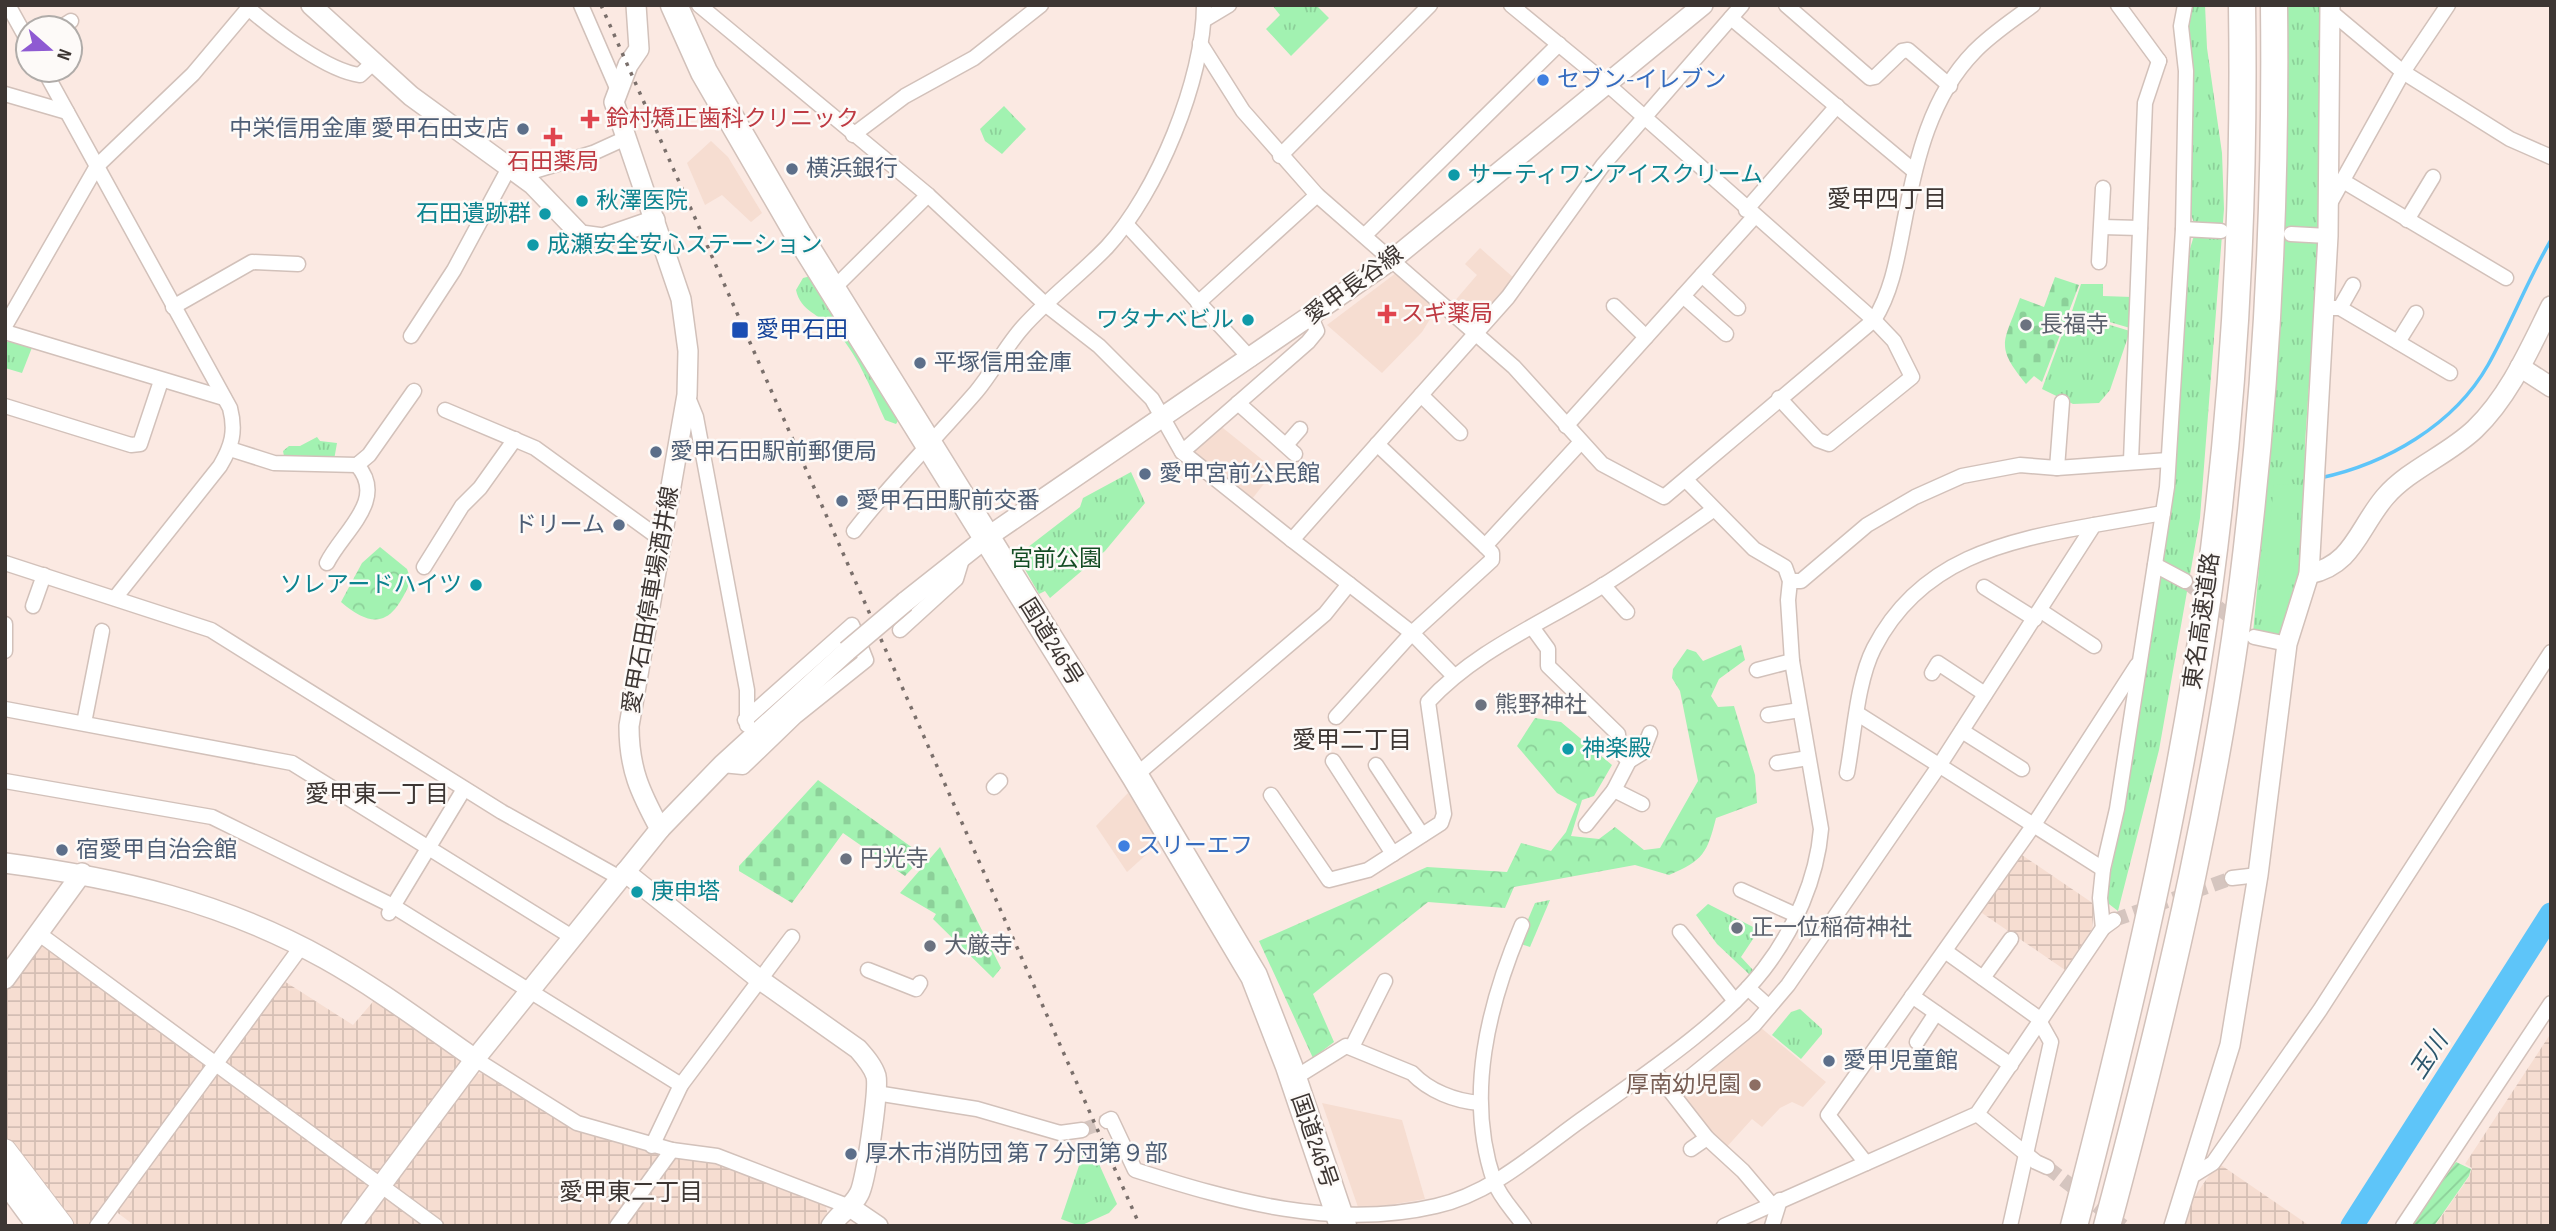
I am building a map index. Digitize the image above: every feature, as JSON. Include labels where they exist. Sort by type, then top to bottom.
[{"type":"highway","name":"東名高速道路","points":[[2074,1226],[2129,1010],[2159,870],[2186,733],[2209,587],[2225,441],[2241,214],[2242,5]]},
{"type":"highway","name":"東名高速道路","points":[[2107,1226],[2183,912],[2216,752],[2240,600],[2250,520],[2273,216],[2274,5]]},
{"type":"highway","name":"国道246号","points":[[684,6],[704,72],[743,143],[1135,776],[1254,976],[1342,1221]]},
{"type":"highway","points":[[5,1177],[40,1226]]},
{"type":"highway","points":[[5,1208],[20,1226]]},
{"type":"main road","points":[[5,1151],[62,1226]]},
{"type":"street","points":[[8,5],[11,19]]},
{"type":"street","points":[[312,5],[411,96],[515,171],[547,198],[574,230],[586,237],[603,238],[655,220]]},
{"type":"street","points":[[581,5],[617,88]]},
{"type":"street","points":[[617,88],[639,49],[636,5]]},
{"type":"street","points":[[853,135],[905,96],[974,58],[1041,5]]},
{"type":"street","points":[[854,531],[978,390],[1021,330],[1107,247],[1143,201],[1166,151],[1199,43],[1204,13],[1229,5]]},
{"type":"street","points":[[1280,156],[1430,5]]},
{"type":"street","points":[[1511,5],[1528,11],[1559,44],[1874,320],[1894,341],[1912,377],[1829,444],[1818,440],[1779,398]]},
{"type":"street","name":"愛甲長谷線","points":[[986,538],[1251,359],[1393,259],[1703,5]]},
{"type":"street","points":[[1292,540],[1508,297],[1603,165],[1742,5]]},
{"type":"street","points":[[1786,5],[1870,78],[1875,77],[1902,51],[1908,50],[1950,86]]},
{"type":"street","points":[[1199,43],[1243,111],[1317,195],[1514,367],[1580,443],[1602,464],[1664,497],[1874,320],[1882,307],[1895,268],[1914,171],[1937,103],[1971,54],[2033,5]]},
{"type":"street","points":[[2118,5],[2159,61]]},
{"type":"street","points":[[1724,1226],[1977,1114],[2109,924],[2100,898],[2103,869],[2117,809],[2163,513],[2168,460],[2183,229],[2185,58],[2181,26],[2185,5]]},
{"type":"street","points":[[2328,207],[2403,72],[2448,5]]},
{"type":"street","points":[[684,6],[928,195],[1045,304],[1099,346],[1152,399],[1182,452],[1412,633],[1454,676]]},
{"type":"street","points":[[5,326],[97,166],[193,74],[250,7],[270,27],[338,68],[360,75],[374,62]]},
{"type":"street","points":[[2330,8],[2403,72],[2510,139],[2551,157]]},
{"type":"street","points":[[2174,1226],[2192,1176],[2230,1045],[2258,875],[2287,644],[2309,575],[2332,308],[2328,236],[2330,8]]},
{"type":"street","points":[[1731,18],[1914,171]]},
{"type":"street","points":[[1366,235],[1559,44]]},
{"type":"street","points":[[2159,61],[2185,58]]},
{"type":"street","points":[[2131,461],[2145,103],[2159,61]]},
{"type":"street","points":[[52,84],[224,398],[233,422],[230,449],[208,484],[115,598]]},
{"type":"street","name":"愛甲石田停車場酒井線","points":[[617,88],[614,102],[655,220],[684,316],[688,351],[687,395],[629,726],[631,764],[640,793],[660,829]]},
{"type":"street","points":[[5,94],[67,112]]},
{"type":"street","points":[[1566,425],[1702,275],[1837,106]]},
{"type":"street","points":[[411,336],[515,171],[593,153],[626,138]]},
{"type":"street","points":[[2343,181],[2506,278]]},
{"type":"street","points":[[2407,220],[2432,186]]},
{"type":"street","points":[[2099,262],[2103,188]]},
{"type":"street","points":[[833,289],[928,195]]},
{"type":"street","points":[[1198,303],[1317,195]]},
{"type":"street","points":[[1126,224],[1251,359]]},
{"type":"street","points":[[2102,228],[2140,228]]},
{"type":"street","points":[[2183,229],[2221,231]]},
{"type":"street","points":[[2291,234],[2328,236]]},
{"type":"street","points":[[173,307],[252,262],[298,264]]},
{"type":"street","points":[[1702,275],[1736,303]]},
{"type":"street","points":[[2332,308],[2353,285]]},
{"type":"street","points":[[1683,296],[1720,327]]},
{"type":"street","points":[[1614,306],[1646,337]]},
{"type":"street","points":[[2309,575],[2328,570],[2340,562],[2385,497],[2475,429],[2520,367],[2551,306]]},
{"type":"street","points":[[2332,308],[2450,373]]},
{"type":"street","points":[[2398,342],[2416,313]]},
{"type":"street","points":[[1182,452],[1308,342],[1317,331],[1311,317]]},
{"type":"street","points":[[5,332],[224,398]]},
{"type":"street","points":[[2520,367],[2551,387]]},
{"type":"street","points":[[5,406],[131,444],[140,444],[161,381]]},
{"type":"street","points":[[230,449],[274,463],[357,464],[369,455],[414,391]]},
{"type":"street","points":[[687,395],[696,417],[747,690],[746,720],[750,740]]},
{"type":"street","points":[[1420,395],[1460,433]]},
{"type":"street","points":[[2057,468],[2062,402]]},
{"type":"street","points":[[1238,403],[1290,450],[1300,429]]},
{"type":"street","points":[[445,410],[535,448],[662,540]]},
{"type":"street","points":[[427,558],[462,506],[480,488],[515,439]]},
{"type":"street","points":[[1485,546],[1580,443]]},
{"type":"street","points":[[1336,717],[1354,689],[1492,560],[1492,553],[1377,444]]},
{"type":"street","points":[[1790,581],[1801,582],[1867,525],[1915,497],[1962,476],[2020,465],[2057,468],[2168,460]]},
{"type":"street","points":[[327,563],[336,544],[351,530],[367,501],[366,475],[357,464]]},
{"type":"street","points":[[1107,1121],[1111,1119],[1135,1170],[1223,1198],[1342,1221],[1436,1206],[1494,1183],[1653,1069],[1748,988],[1780,947],[1796,915],[1819,853],[1821,829],[1792,661],[1788,600],[1790,581],[1784,567],[1754,549],[1686,480]]},
{"type":"street","points":[[1271,796],[1329,880],[1368,870],[1441,823],[1444,814],[1428,702],[1454,676],[1603,585],[1713,510]]},
{"type":"street","points":[[1847,773],[1873,649],[1904,606],[1925,585],[1945,570],[1978,553],[2018,539],[2163,513]]},
{"type":"street","points":[[1672,1092],[1754,1025],[1788,985],[1939,766],[2094,525]]},
{"type":"street","points":[[351,1226],[475,1059],[660,829],[722,765],[847,651],[986,538]]},
{"type":"street","points":[[900,630],[956,579],[964,556]]},
{"type":"street","points":[[5,563],[211,630],[572,854],[623,875],[759,979],[858,1049],[876,1076],[863,1184],[850,1207],[838,1214],[831,1226]]},
{"type":"street","points":[[2155,565],[2185,581]]},
{"type":"street","points":[[33,606],[44,575]]},
{"type":"street","points":[[1135,776],[1325,614],[1349,583]]},
{"type":"street","points":[[1603,585],[1627,612]]},
{"type":"street","points":[[1984,587],[2094,646]]},
{"type":"street","points":[[5,624],[5,651]]},
{"type":"street","points":[[722,765],[743,767],[796,716],[866,660],[852,625],[746,720]]},
{"type":"street","points":[[1532,627],[1548,649],[1548,666],[1618,734],[1619,751],[1629,761]]},
{"type":"street","points":[[84,723],[103,631]]},
{"type":"street","points":[[2254,637],[2287,644]]},
{"type":"street","points":[[2192,1176],[2213,1163],[2320,1010],[2551,652]]},
{"type":"street","points":[[1757,670],[1792,661]]},
{"type":"street","points":[[1866,1163],[1828,1115],[2033,826],[2140,661]]},
{"type":"street","points":[[1938,663],[1985,694]]},
{"type":"street","points":[[5,709],[292,764],[572,937]]},
{"type":"street","points":[[1768,715],[1800,710]]},
{"type":"street","points":[[1858,714],[2103,869]]},
{"type":"street","points":[[1962,731],[2022,769]]},
{"type":"street","points":[[1586,825],[1614,790],[1629,761],[1642,753],[1650,733]]},
{"type":"street","points":[[1777,763],[1808,758]]},
{"type":"street","points":[[1333,761],[1349,800],[1393,854]]},
{"type":"street","points":[[1376,765],[1422,835]]},
{"type":"street","points":[[5,781],[212,817],[391,909],[530,990],[681,1085]]},
{"type":"street","points":[[391,909],[464,789]]},
{"type":"street","points":[[1614,790],[1642,804]]},
{"type":"street","points":[[5,863],[82,873],[133,884],[211,908],[301,947],[365,982],[475,1059],[577,1123],[652,1146],[717,1156],[743,1164],[850,1207],[878,1226]]},
{"type":"street","points":[[8,969],[82,873]]},
{"type":"street","points":[[2232,878],[2258,875]]},
{"type":"street","points":[[1741,890],[1796,915]]},
{"type":"street","points":[[1522,925],[1508,957],[1492,1015],[1479,1103],[1494,1183],[1524,1226]]},
{"type":"street","points":[[1680,932],[1735,1000]]},
{"type":"street","points":[[38,933],[436,1226]]},
{"type":"street","points":[[652,1146],[681,1085],[792,937]]},
{"type":"street","points":[[1983,978],[2011,939]]},
{"type":"street","points":[[97,1226],[301,947]]},
{"type":"street","points":[[1945,951],[2042,1022],[2051,1042],[2029,1154],[2010,1226]]},
{"type":"street","points":[[868,970],[916,989],[920,983]]},
{"type":"street","points":[[1352,1047],[1379,985]]},
{"type":"street","points":[[1748,988],[1769,1007]]},
{"type":"street","points":[[1912,996],[2011,1065]]},
{"type":"street","points":[[2403,1226],[2551,1003]]},
{"type":"street","points":[[1917,1042],[1936,1013]]},
{"type":"street","points":[[1293,1079],[1341,1049],[1352,1047],[1412,1073],[1428,1086],[1461,1101],[1479,1103]]},
{"type":"street","points":[[1653,1069],[1707,1138],[1775,1202]]},
{"type":"street","points":[[876,1093],[1001,1114],[1060,1133],[1083,1130]]},
{"type":"street","points":[[1977,1114],[2036,1162],[2047,1167]]},
{"type":"street","points":[[1691,1149],[1707,1138]]},
{"type":"street","points":[[617,1226],[672,1150]]},
{"type":"street","points":[[1772,1226],[1775,1202]]},
{"type":"shaded area","points":[[711,141],[728,157],[762,213],[751,222],[722,195],[705,205],[687,163]]},
{"type":"shaded area","name":"スギ薬局","points":[[1480,248],[1515,279],[1483,318],[1474,322],[1453,303],[1477,275],[1465,264]]},
{"type":"shaded area","name":"スギ薬局","points":[[1400,270],[1440,303],[1422,332],[1382,373],[1327,325]]},
{"type":"shaded area","points":[[1218,424],[1275,470],[1252,499],[1193,453],[1193,447]]},
{"type":"shaded area","points":[[1128,793],[1159,843],[1127,872],[1096,826]]},
{"type":"shaded area","points":[[2019,853],[2094,904],[2092,929],[2065,970],[1979,911]]},
{"type":"shaded area","points":[[38,941],[217,1069],[284,981],[353,1025],[377,997],[477,1074],[484,1073],[558,1120],[637,1148],[711,1159],[825,1203],[829,1220],[825,1226],[135,1226],[106,1204],[92,1224],[74,1225],[5,1138],[5,987]]},
{"type":"shaded area","name":"厚南幼児園","points":[[1760,1027],[1826,1082],[1803,1107],[1792,1102],[1780,1108],[1762,1127],[1752,1119],[1724,1150],[1681,1096],[1683,1089]]},
{"type":"shaded area","points":[[2551,1033],[2551,1226],[2435,1226],[2469,1177],[2472,1168],[2465,1164]]},
{"type":"shaded area","points":[[1322,1103],[1402,1120],[1425,1199],[1359,1210]]},
{"type":"shaded area","points":[[2218,1163],[2310,1226],[2184,1226],[2194,1197]]},
{"type":"green space","points":[[1272,5],[1316,5],[1329,18],[1291,56],[1266,29],[1280,15]]},
{"type":"green space","points":[[2191,5],[2205,5],[2207,48],[2222,153],[2224,209],[2200,518],[2159,750],[2118,911],[2105,901],[2124,807],[2185,265],[2196,229],[2191,214],[2192,65],[2184,26]]},
{"type":"green space","points":[[2288,5],[2322,5],[2323,220],[2313,232],[2319,241],[2305,443],[2304,569],[2283,635],[2253,633],[2268,472],[2283,242]]},
{"type":"green space","points":[[1004,106],[1026,129],[1002,154],[985,141],[980,129]]},
{"type":"green space","points":[[811,276],[900,418],[896,424],[885,420],[863,371],[842,338],[828,323],[806,308],[798,297],[796,290],[803,278]]},
{"type":"green space","points":[[2055,277],[2079,285],[2042,382],[2034,376],[2026,384],[2009,360],[2006,335],[2020,298],[2044,307]]},
{"type":"green space","points":[[2081,284],[2103,284],[2103,296],[2132,297],[2130,328],[2072,311]]},
{"type":"green space","points":[[2070,313],[2130,331],[2110,390],[2099,403],[2073,404],[2042,389]]},
{"type":"green space","points":[[14,338],[33,345],[22,373],[5,368],[5,343]]},
{"type":"green space","points":[[317,437],[320,441],[337,443],[334,460],[284,456],[283,451],[289,446],[300,446]]},
{"type":"green space","name":"宮前公園","points":[[1131,472],[1145,503],[1105,551],[1050,598],[1045,591],[1039,594],[1023,566],[1026,559],[1023,551],[1080,507],[1083,498]]},
{"type":"green space","points":[[2297,484],[2297,550],[2285,617],[2261,616],[2274,485]]},
{"type":"green space","points":[[380,547],[407,569],[411,580],[405,594],[391,613],[374,619],[354,612],[341,602],[362,563]]},
{"type":"green space","points":[[1741,645],[1745,660],[1719,679],[1711,696],[1718,707],[1734,706],[1755,775],[1757,803],[1716,818],[1710,840],[1702,854],[1690,865],[1669,875],[1635,865],[1514,887],[1505,908],[1428,902],[1313,994],[1334,1042],[1313,1058],[1259,941],[1427,867],[1507,872],[1521,843],[1551,851],[1566,832],[1577,804],[1557,793],[1517,746],[1535,718],[1561,722],[1612,765],[1594,796],[1582,800],[1571,836],[1599,839],[1615,827],[1644,850],[1660,848],[1698,781],[1680,691],[1672,678],[1673,669],[1687,649],[1696,652],[1703,661]]},
{"type":"green space","points":[[818,780],[924,856],[905,876],[843,833],[792,903],[739,871],[739,866]]},
{"type":"green space","points":[[940,847],[1001,968],[993,978],[933,919],[936,914],[900,893]]},
{"type":"green space","points":[[1550,900],[1530,947],[1518,943],[1535,903]]},
{"type":"green space","points":[[1708,904],[1759,930],[1741,957],[1753,970],[1750,975],[1717,944],[1696,915]]},
{"type":"green space","points":[[1800,1009],[1822,1029],[1822,1034],[1801,1059],[1772,1035],[1791,1012]]},
{"type":"green space","points":[[1084,1151],[1094,1153],[1117,1204],[1109,1213],[1080,1226],[1061,1219]]},
{"type":"green space","points":[[2456,1162],[2471,1169],[2469,1176],[2434,1226],[2410,1226]]},
{"type":"waterway","points":[[2320,478],[2345,472],[2393,452],[2416,439],[2457,406],[2474,387],[2488,365],[2551,240]]},
{"type":"waterway","name":"玉川","points":[[2352,1226],[2551,914]]},
{"type":"tunnel","points":[[2185,581],[2240,625]]},
{"type":"tunnel","points":[[2114,920],[2232,878]]},
{"type":"tunnel","points":[[1082,1130],[1107,1121]]},
{"type":"tunnel","points":[[2047,1167],[2123,1226]]},
{"type":"railway","points":[[601,5],[1140,1226]]},
{"type":"place","name":"セブン-イレブン","points":[[1543,80]]},
{"type":"place","name":"鈴村矯正歯科クリニック","points":[[590,119]]},
{"type":"place","name":"中栄信用金庫 愛甲石田支店","points":[[523,129]]},
{"type":"place","name":"石田薬局","points":[[553,137]]},
{"type":"place","name":"横浜銀行","points":[[792,169]]},
{"type":"place","name":"サーティワンアイスクリーム","points":[[1454,175]]},
{"type":"place","name":"秋澤医院","points":[[582,201]]},
{"type":"place","name":"石田遺跡群","points":[[545,214]]},
{"type":"place","name":"成瀬安全安心ステーション","points":[[533,245]]},
{"type":"place","name":"スギ薬局","points":[[1387,314]]},
{"type":"place","name":"ワタナベビル","points":[[1248,320]]},
{"type":"place","name":"長福寺","points":[[2026,325]]},
{"type":"place","name":"愛甲石田","points":[[740,330]]},
{"type":"place","name":"平塚信用金庫","points":[[920,363]]},
{"type":"place","name":"愛甲石田駅前郵便局","points":[[656,452]]},
{"type":"place","name":"愛甲宮前公民館","points":[[1145,474]]},
{"type":"place","name":"愛甲石田駅前交番","points":[[842,501]]},
{"type":"place","name":"ドリーム","points":[[619,525]]},
{"type":"place","name":"ソレアードハイツ","points":[[476,585]]},
{"type":"place","name":"熊野神社","points":[[1481,705]]},
{"type":"place","name":"神楽殿","points":[[1568,749]]},
{"type":"place","name":"スリーエフ","points":[[1124,846]]},
{"type":"place","name":"宿愛甲自治会館","points":[[62,850]]},
{"type":"place","name":"円光寺","points":[[846,859]]},
{"type":"place","name":"庚申塔","points":[[637,892]]},
{"type":"place","name":"正一位稲荷神社","points":[[1737,928]]},
{"type":"place","name":"大厳寺","points":[[930,946]]},
{"type":"place","name":"愛甲児童館","points":[[1829,1061]]},
{"type":"place","name":"厚南幼児園","points":[[1755,1085]]},
{"type":"place","name":"厚木市消防団 第７分団第９部","points":[[851,1154]]},
{"type":"district","name":"愛甲四丁目","points":[[1887,199]]},
{"type":"district","name":"愛甲二丁目","points":[[1352,740]]},
{"type":"district","name":"愛甲東一丁目","points":[[377,794]]},
{"type":"district","name":"愛甲東二丁目","points":[[631,1192]]}]
